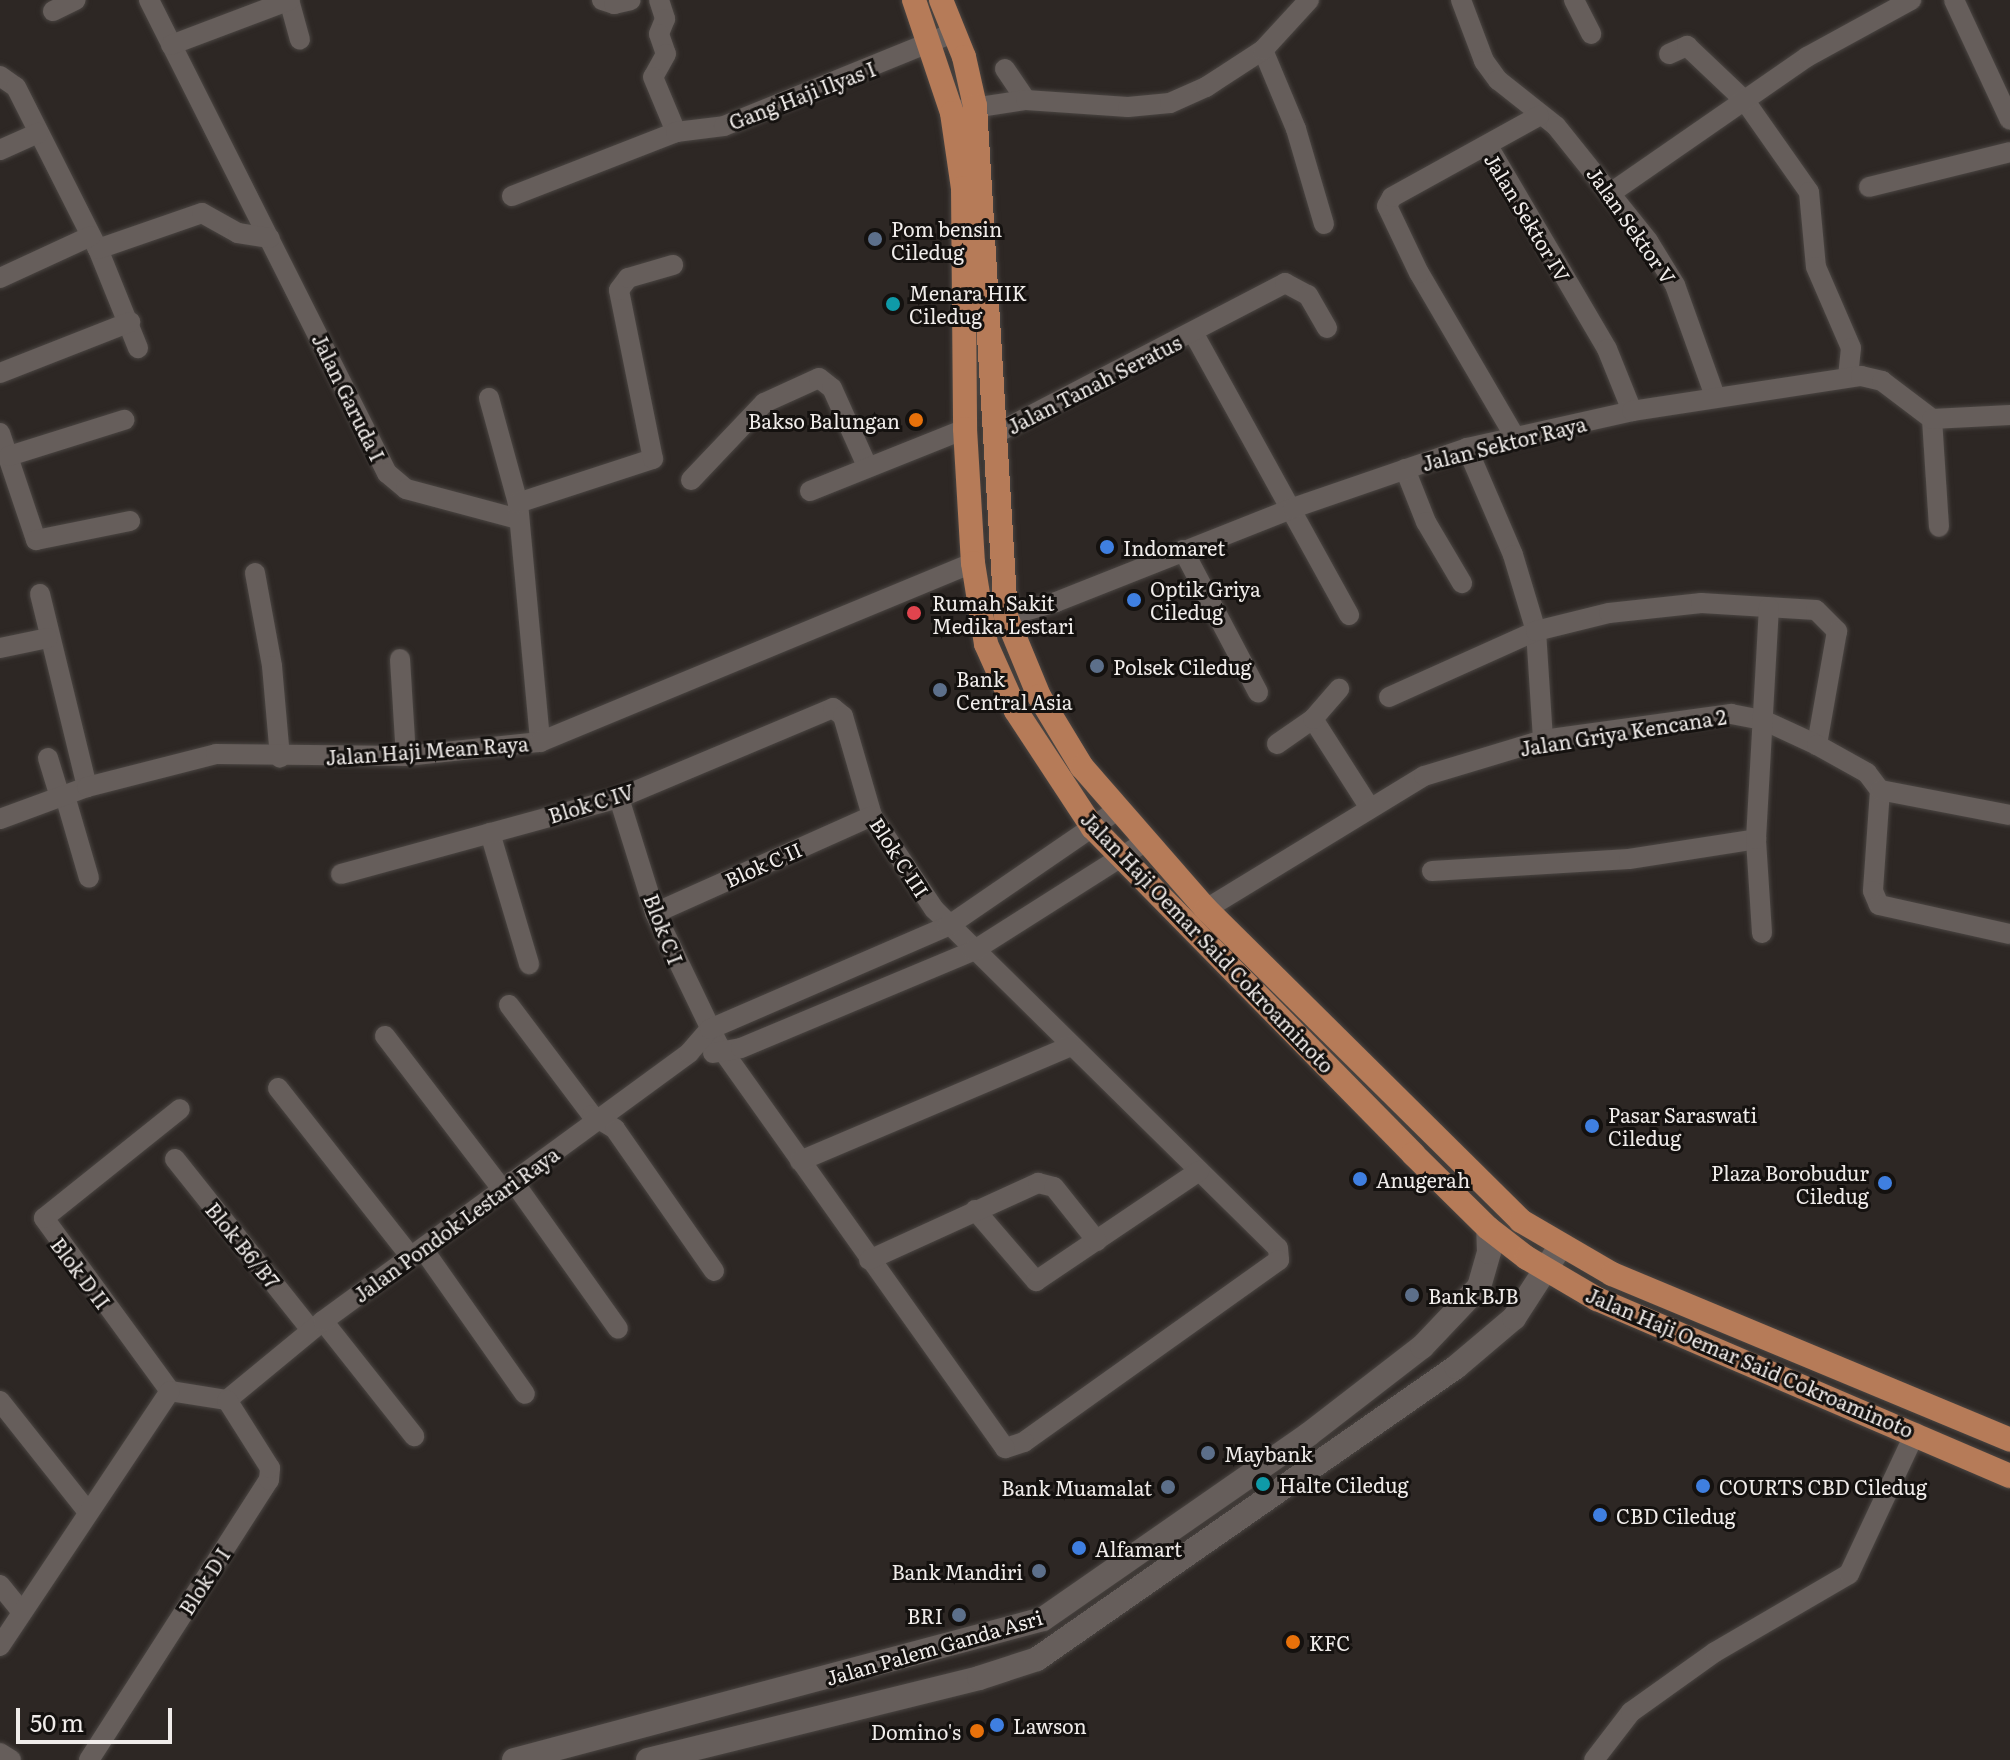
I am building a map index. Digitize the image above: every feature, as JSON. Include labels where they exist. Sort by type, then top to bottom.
[{"type":"main road","name":"Jalan Haji Oemar Said Cokroaminoto","points":[[914,0],[964,109],[967,228],[965,429],[973,563],[986,644],[1010,698],[1093,828],[1488,1228],[1546,1269],[1597,1299],[2010,1476]]},
{"type":"main road","name":"Jalan Haji Oemar Said Cokroaminoto","points":[[941,0],[955,32],[964,109],[995,434],[1006,616],[1039,696],[1082,767],[1116,811],[1206,909],[1486,1193],[1560,1247],[1612,1274],[2010,1440]]},
{"type":"street","points":[[53,11],[76,0]]},
{"type":"street","name":"Jalan Garuda I","points":[[149,0],[396,483],[518,511]]},
{"type":"street","points":[[171,45],[290,0],[300,40]]},
{"type":"street","points":[[602,0],[631,0]]},
{"type":"street","points":[[659,0],[665,19],[659,34],[666,54],[653,77],[676,132]]},
{"type":"street","name":"Jalan Sektor V","points":[[1461,0],[1484,61],[1539,116],[1556,126],[1612,192],[1675,285],[1715,396]]},
{"type":"street","points":[[1574,0],[1591,34]]},
{"type":"street","points":[[1612,192],[1807,57],[1911,0]]},
{"type":"street","points":[[1954,0],[2010,120]]},
{"type":"street","points":[[964,109],[1026,100],[1128,107],[1170,103],[1206,87],[1263,50],[1307,1]]},
{"type":"street","name":"Gang Haji Ilyas I","points":[[512,196],[676,132],[724,126],[955,32]]},
{"type":"street","points":[[1669,54],[1687,46],[1745,101],[1812,199],[1807,216],[1817,250],[1816,267],[1851,348],[1848,376]]},
{"type":"street","points":[[1263,50],[1296,129],[1324,224]]},
{"type":"street","points":[[1005,69],[1026,100]]},
{"type":"street","points":[[0,76],[12,81],[95,243],[130,322],[138,348]]},
{"type":"street","points":[[1488,146],[1539,116]]},
{"type":"street","points":[[0,150],[38,133]]},
{"type":"street","name":"Jalan Sektor IV","points":[[1515,437],[1414,263],[1387,206],[1392,197],[1488,146],[1607,349],[1632,411]]},
{"type":"street","points":[[1869,187],[2010,152]]},
{"type":"street","points":[[0,278],[95,243],[202,213],[238,233],[270,238]]},
{"type":"street","points":[[518,511],[653,459],[619,290],[628,278],[673,265]]},
{"type":"street","name":"Jalan Tanah Seratus","points":[[995,434],[1194,334],[1285,283],[1308,295],[1327,328]]},
{"type":"street","points":[[0,373],[130,322]]},
{"type":"street","points":[[1194,334],[1293,508],[1349,615]]},
{"type":"street","name":"Jalan Sektor Raya","points":[[1006,616],[1056,602],[1293,508],[1467,448],[1632,411],[1848,376],[1882,381],[1932,419]]},
{"type":"street","points":[[691,480],[764,403],[819,378],[832,388],[867,466]]},
{"type":"street","points":[[489,398],[518,511],[540,742]]},
{"type":"street","points":[[1939,527],[1932,419],[2010,415]]},
{"type":"street","points":[[9,456],[124,420]]},
{"type":"street","points":[[810,491],[965,429]]},
{"type":"street","points":[[0,433],[36,540],[130,521]]},
{"type":"street","points":[[1467,448],[1513,555],[1536,631],[1543,740]]},
{"type":"street","points":[[1405,469],[1426,522],[1462,583]]},
{"type":"street","points":[[1183,550],[1258,692]]},
{"type":"street","name":"Jalan Haji Mean Raya","points":[[0,819],[87,787],[216,754],[280,758],[406,756],[540,742],[973,563]]},
{"type":"street","points":[[255,573],[272,666],[280,758]]},
{"type":"street","points":[[40,594],[48,638],[87,787]]},
{"type":"street","points":[[1389,697],[1536,631],[1609,613],[1701,603],[1816,610],[1837,631],[1817,745]]},
{"type":"street","points":[[1762,933],[1756,839],[1769,607]]},
{"type":"street","points":[[0,648],[48,638]]},
{"type":"street","points":[[400,659],[406,756]]},
{"type":"street","points":[[1277,744],[1313,719],[1339,689]]},
{"type":"street","name":"Blok C IV","points":[[341,874],[619,798],[833,708]]},
{"type":"street","name":"Blok C III","points":[[833,708],[843,716],[872,816],[948,926],[1199,1171]]},
{"type":"street","name":"Jalan Griya Kencana 2","points":[[1206,909],[1424,776],[1543,740],[1731,714],[1763,720],[1817,745],[1867,773],[1880,790]]},
{"type":"street","points":[[1313,719],[1370,808]]},
{"type":"street","points":[[48,758],[89,878]]},
{"type":"street","points":[[2010,815],[1880,790],[1873,891],[1879,905],[2010,934]]},
{"type":"street","name":"Blok C I","points":[[619,798],[655,913],[710,1029],[869,1260],[1005,1448],[1024,1442],[1279,1260],[1278,1248],[1199,1171]]},
{"type":"street","name":"Jalan Pondok Lestari Raya","points":[[227,1400],[317,1326],[689,1053],[710,1029],[948,926],[1116,811]]},
{"type":"street","name":"Blok C II","points":[[655,913],[872,816]]},
{"type":"street","points":[[490,833],[529,964]]},
{"type":"street","points":[[1432,871],[1629,859],[1756,839]]},
{"type":"street","points":[[689,1053],[725,1054],[973,951],[1145,842]]},
{"type":"street","points":[[509,1005],[592,1115],[602,1117],[615,1129],[714,1271]]},
{"type":"street","points":[[385,1036],[508,1185],[618,1329]]},
{"type":"street","points":[[800,1161],[1071,1046]]},
{"type":"street","points":[[278,1088],[417,1253],[525,1394]]},
{"type":"street","name":"Blok D II","points":[[170,1391],[44,1218],[180,1109]]},
{"type":"street","name":"Blok B6/B7","points":[[175,1159],[414,1436]]},
{"type":"street","points":[[975,1210],[1036,1281],[1199,1171]]},
{"type":"street","points":[[869,1260],[1032,1184],[1050,1183],[1097,1241]]},
{"type":"street","name":"Jalan Palem Ganda Asri","points":[[514,1760],[1043,1619],[1308,1435],[1463,1309],[1487,1267],[1488,1228]]},
{"type":"street","name":"Jalan Palem Ganda Asri","points":[[648,1760],[979,1678],[1037,1659],[1325,1462],[1514,1318],[1560,1247]]},
{"type":"street","points":[[0,1646],[170,1391],[227,1400]]},
{"type":"street","name":"Blok D I","points":[[89,1760],[269,1480],[270,1468],[227,1400]]},
{"type":"street","points":[[0,1401],[88,1512]]},
{"type":"street","points":[[1594,1760],[1631,1712],[1715,1652],[1849,1574],[1915,1433]]},
{"type":"street","points":[[1308,1435],[1325,1462]]},
{"type":"street","points":[[0,1585],[21,1611]]},
{"type":"street","points":[[0,1753],[11,1760]]},
{"type":"place","name":"Pom bensin Ciledug","points":[[875,239]]},
{"type":"place","name":"Menara HIK Ciledug","points":[[893,304]]},
{"type":"place","name":"Bakso Balungan","points":[[916,420]]},
{"type":"place","name":"Indomaret","points":[[1107,547]]},
{"type":"place","name":"Optik Griya Ciledug","points":[[1134,600]]},
{"type":"place","name":"Rumah Sakit Medika Lestari","points":[[914,613]]},
{"type":"place","name":"Polsek Ciledug","points":[[1097,666]]},
{"type":"place","name":"Bank Central Asia","points":[[940,690]]},
{"type":"place","name":"Pasar Saraswati Ciledug","points":[[1592,1126]]},
{"type":"place","name":"Anugerah","points":[[1360,1179]]},
{"type":"place","name":"Plaza Borobudur Ciledug","points":[[1885,1183]]},
{"type":"place","name":"Bank BJB","points":[[1412,1295]]},
{"type":"place","name":"Maybank","points":[[1208,1453]]},
{"type":"place","name":"Halte Ciledug","points":[[1263,1484]]},
{"type":"place","name":"COURTS CBD Ciledug","points":[[1703,1486]]},
{"type":"place","name":"Bank Muamalat","points":[[1168,1487]]},
{"type":"place","name":"CBD Ciledug","points":[[1600,1515]]},
{"type":"place","name":"Alfamart","points":[[1079,1548]]},
{"type":"place","name":"Bank Mandiri","points":[[1039,1571]]},
{"type":"place","name":"BRI","points":[[959,1615]]},
{"type":"place","name":"KFC","points":[[1293,1642]]},
{"type":"place","name":"Lawson","points":[[997,1725]]},
{"type":"place","name":"Domino's","points":[[977,1731]]}]
